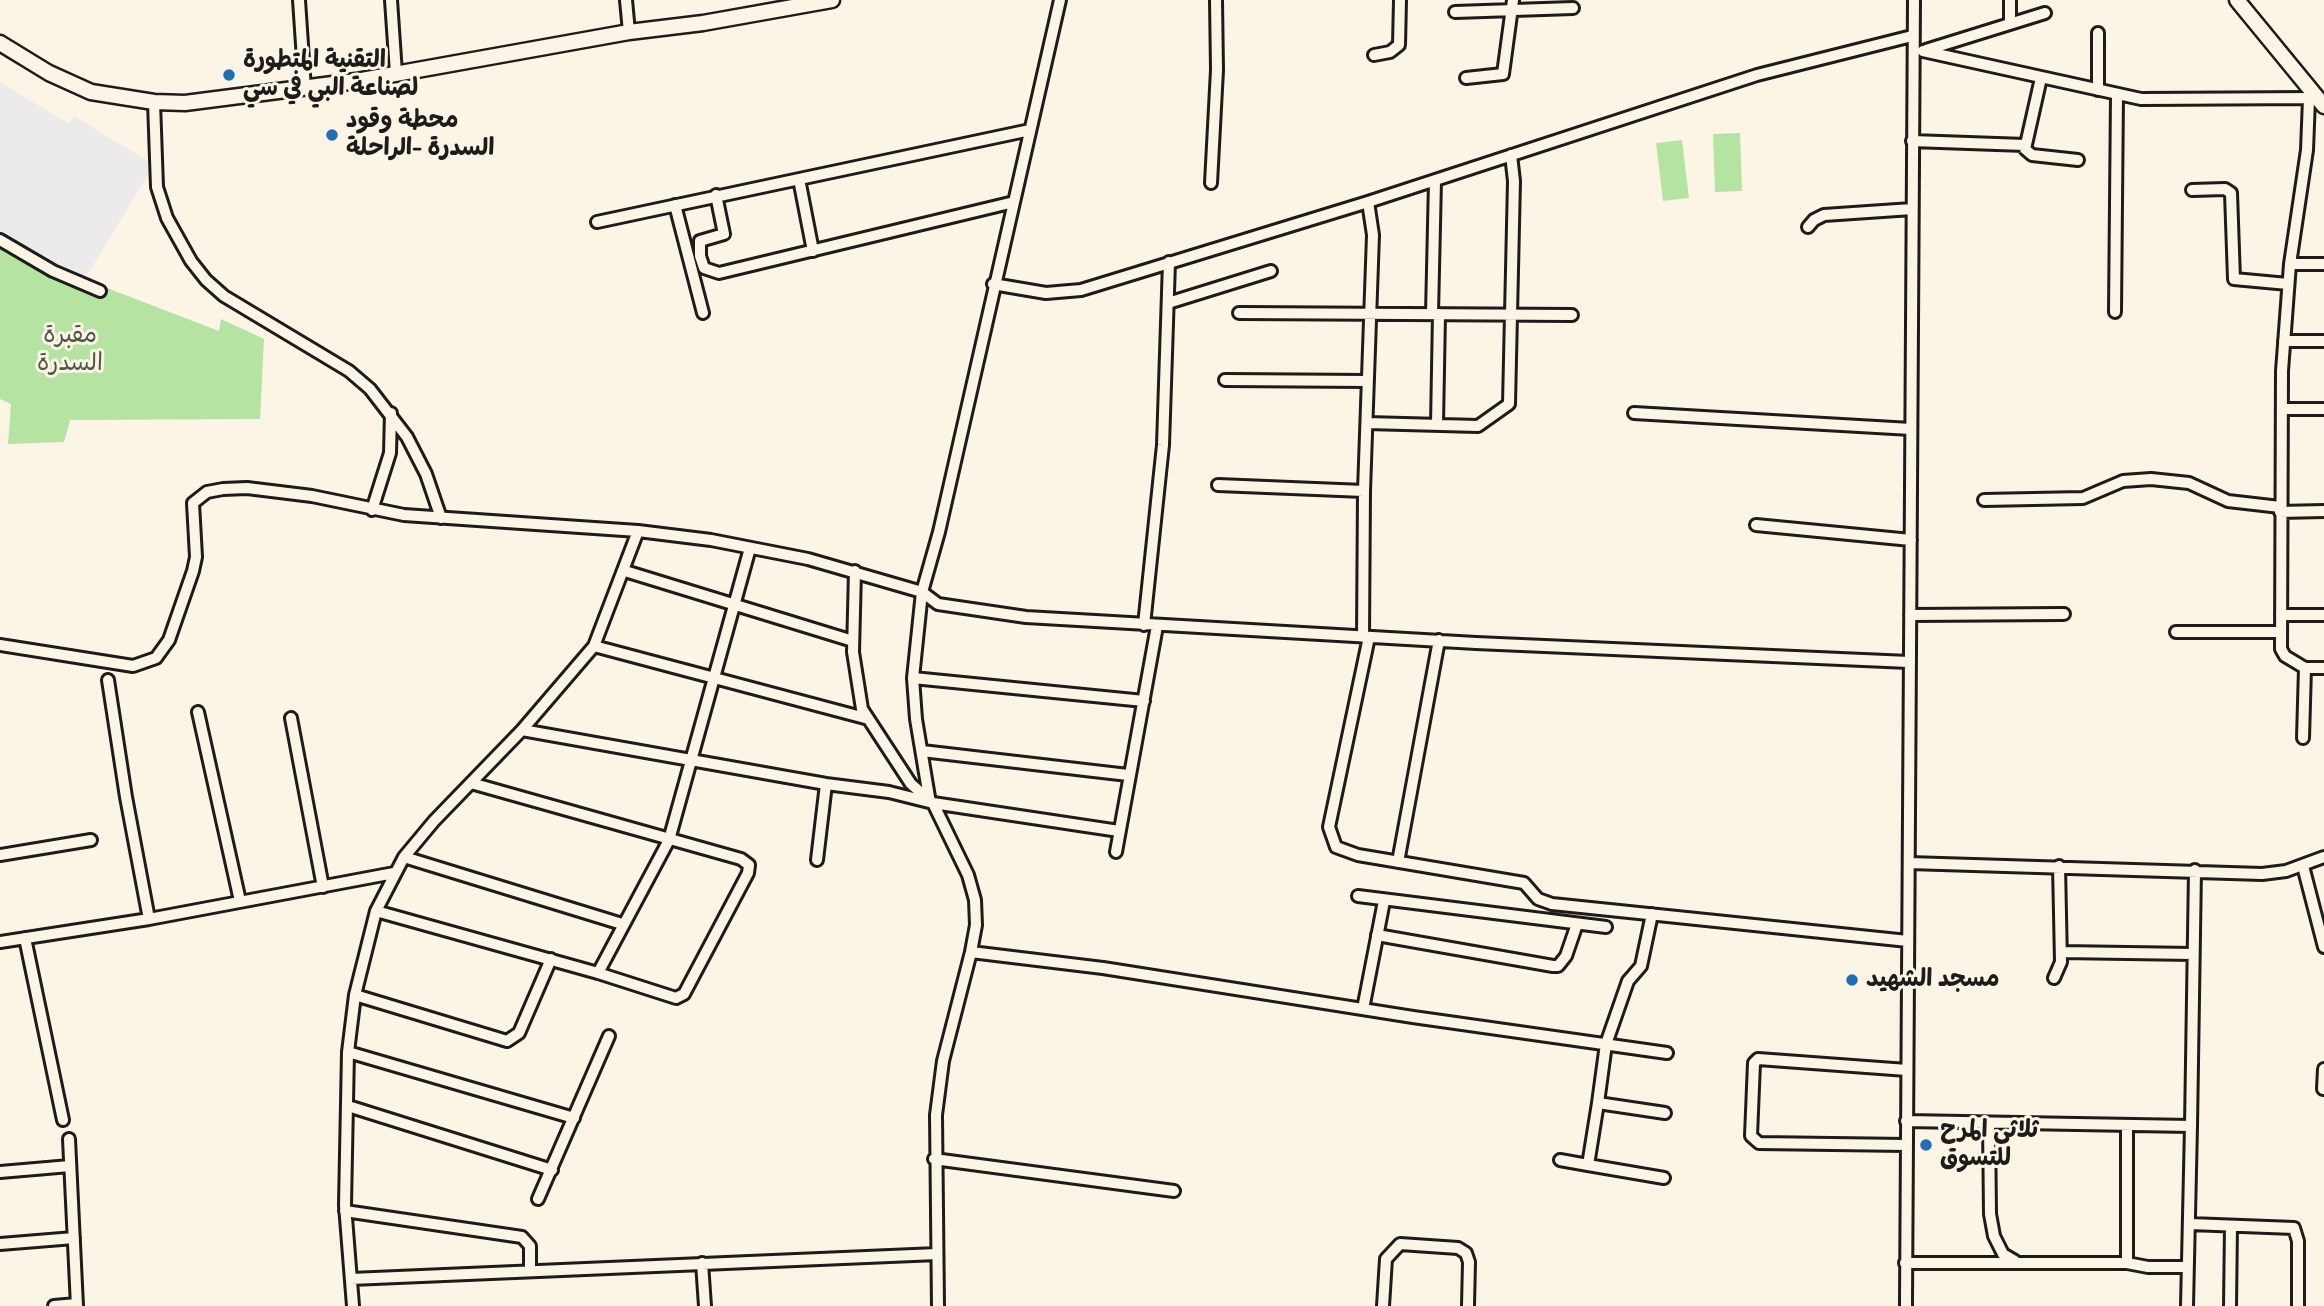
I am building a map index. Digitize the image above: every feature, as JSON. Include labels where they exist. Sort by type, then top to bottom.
[{"type":"main road","points":[[0,43],[49,73],[91,92],[154,102],[219,100],[305,89],[776,5],[832,0]]},
{"type":"main road","points":[[2237,0],[2316,101]]},
{"type":"street","points":[[299,0],[305,89]]},
{"type":"street","points":[[391,0],[396,72]]},
{"type":"street","points":[[625,0],[629,32]]},
{"type":"street","points":[[938,1306],[934,1159],[939,1082],[971,952],[976,916],[968,875],[931,800],[913,678],[922,592],[939,532],[993,284],[1060,0]]},
{"type":"street","points":[[1210,183],[1217,70],[1216,0]]},
{"type":"street","points":[[1374,55],[1390,52],[1399,45],[1400,0]]},
{"type":"street","points":[[1906,1306],[1912,141],[1918,52],[1912,36],[1914,0]]},
{"type":"street","points":[[2010,0],[2010,23]]},
{"type":"street","points":[[1466,78],[1503,74],[1513,4]]},
{"type":"street","points":[[1455,12],[1513,4],[1573,8]]},
{"type":"street","points":[[1918,52],[2045,13]]},
{"type":"street","points":[[2098,33],[2098,90]]},
{"type":"street","points":[[993,284],[1064,293],[1436,181],[1756,75],[1912,36]]},
{"type":"street","points":[[1918,52],[2117,95],[2183,101],[2316,101],[2290,264],[2284,341],[2280,509],[2281,649],[2285,656],[2305,668],[2324,668]]},
{"type":"street","points":[[2041,78],[2025,145],[2027,154],[2078,160]]},
{"type":"street","points":[[2115,312],[2117,95]]},
{"type":"street","points":[[154,102],[157,187],[167,218],[205,280],[224,296],[349,371],[370,389],[391,413],[426,474],[441,518]]},
{"type":"street","points":[[597,222],[1030,130]]},
{"type":"street","points":[[1912,141],[2025,145]]},
{"type":"street","points":[[1367,422],[1478,426],[1508,404],[1514,181],[1511,155]]},
{"type":"street","points":[[799,179],[813,251]]},
{"type":"street","points":[[1436,181],[1437,424]]},
{"type":"street","points":[[2192,190],[2225,189],[2231,193],[2231,275],[2234,279],[2288,284]]},
{"type":"street","points":[[716,195],[724,234],[701,241],[702,264],[708,271],[719,273],[1014,202]]},
{"type":"street","points":[[1368,202],[1373,235],[1364,491],[1366,637],[1329,827],[1336,847],[1398,862],[1524,883],[1538,899],[1552,904],[1908,941]]},
{"type":"street","points":[[675,205],[703,313]]},
{"type":"street","points":[[1808,227],[1824,215],[1912,209]]},
{"type":"street","points":[[0,240],[53,271],[100,291]]},
{"type":"street","points":[[1144,625],[1163,445],[1169,262]]},
{"type":"street","points":[[2290,264],[2324,264]]},
{"type":"street","points":[[1168,303],[1271,271]]},
{"type":"street","points":[[1239,313],[1572,315]]},
{"type":"street","points":[[2284,341],[2324,341]]},
{"type":"street","points":[[1225,380],[1367,381]]},
{"type":"street","points":[[2281,409],[2324,409]]},
{"type":"street","points":[[372,510],[390,453],[391,413]]},
{"type":"street","points":[[1634,413],[1912,429]]},
{"type":"street","points":[[1984,500],[2083,498],[2123,481],[2151,479],[2189,484],[2228,501],[2280,509],[2324,511]]},
{"type":"street","points":[[1218,485],[1364,491]]},
{"type":"street","points":[[0,645],[133,666],[156,657],[169,640],[194,571],[196,557],[191,508],[196,499],[207,492],[247,488],[312,496],[372,510],[441,518],[638,531],[711,540],[855,571],[922,592],[938,604],[1026,617],[1366,637],[1909,662]]},
{"type":"street","points":[[1756,525],[1912,540]]},
{"type":"street","points":[[353,1306],[345,1211],[348,1052],[355,995],[376,911],[404,857],[522,730],[594,646],[625,571],[638,531]]},
{"type":"street","points":[[598,972],[669,840],[750,548]]},
{"type":"street","points":[[625,571],[853,641]]},
{"type":"street","points":[[855,571],[853,641],[856,680],[865,718],[911,784],[931,800]]},
{"type":"street","points":[[1910,615],[2064,614]]},
{"type":"street","points":[[2281,615],[2324,615]]},
{"type":"street","points":[[1116,852],[1157,626]]},
{"type":"street","points":[[2176,632],[2281,632]]},
{"type":"street","points":[[1398,862],[1438,640]]},
{"type":"street","points":[[594,646],[865,718]]},
{"type":"street","points":[[2303,738],[2305,668]]},
{"type":"street","points":[[913,678],[1144,701]]},
{"type":"street","points":[[108,680],[125,797],[149,919]]},
{"type":"street","points":[[198,712],[240,901]]},
{"type":"street","points":[[291,718],[323,887]]},
{"type":"street","points":[[522,730],[826,784],[1119,831]]},
{"type":"street","points":[[922,751],[1128,775]]},
{"type":"street","points":[[376,911],[598,972],[676,998],[684,995],[748,873],[749,864],[741,859],[471,783]]},
{"type":"street","points":[[817,860],[826,784]]},
{"type":"street","points":[[0,855],[91,840]]},
{"type":"street","points":[[404,857],[622,924]]},
{"type":"street","points":[[1909,863],[2262,874],[2303,866],[2324,857]]},
{"type":"street","points":[[2054,978],[2059,970],[2061,952],[2059,866]]},
{"type":"street","points":[[2303,866],[2324,947]]},
{"type":"street","points":[[2187,1306],[2194,870]]},
{"type":"street","points":[[0,942],[149,919],[394,873]]},
{"type":"street","points":[[1358,897],[1606,927]]},
{"type":"street","points":[[1363,1009],[1384,901]]},
{"type":"street","points":[[1588,1165],[1606,1044],[1628,981],[1641,966],[1652,914]]},
{"type":"street","points":[[1377,935],[1558,966],[1566,956],[1577,924]]},
{"type":"street","points":[[25,938],[63,1120]]},
{"type":"street","points":[[971,952],[1103,968],[1667,1053]]},
{"type":"street","points":[[2061,952],[2193,954]]},
{"type":"street","points":[[355,995],[506,1041],[519,1032],[551,960]]},
{"type":"street","points":[[538,1199],[609,1036]]},
{"type":"street","points":[[348,1052],[574,1118]]},
{"type":"street","points":[[1906,1145],[1759,1143],[1751,1136],[1754,1063],[1758,1059],[1907,1070]]},
{"type":"street","points":[[2323,1089],[2324,1069]]},
{"type":"street","points":[[1598,1103],[1665,1113]]},
{"type":"street","points":[[348,1105],[552,1170]]},
{"type":"street","points":[[1906,1121],[2190,1126]]},
{"type":"street","points":[[1989,1123],[1990,1214],[1994,1236],[2003,1254],[2016,1262]]},
{"type":"street","points":[[2127,1125],[2127,1263]]},
{"type":"street","points":[[54,1306],[77,1305],[69,1139]]},
{"type":"street","points":[[934,1159],[1174,1192]]},
{"type":"street","points":[[1560,1160],[1664,1178]]},
{"type":"street","points":[[0,1172],[70,1166]]},
{"type":"street","points":[[345,1211],[522,1237],[530,1247],[530,1271]]},
{"type":"street","points":[[2190,1224],[2294,1228],[2298,1241],[2298,1306]]},
{"type":"street","points":[[2230,1306],[2231,1226]]},
{"type":"street","points":[[0,1244],[74,1238]]},
{"type":"street","points":[[1383,1306],[1386,1259],[1392,1249],[1400,1244],[1458,1248],[1466,1253],[1469,1262],[1468,1306]]},
{"type":"street","points":[[351,1279],[937,1254]]},
{"type":"street","points":[[702,1263],[705,1306]]},
{"type":"street","points":[[1905,1263],[2127,1263],[2148,1267],[2187,1267]]},
{"type":"shaded area","points":[[0,82],[69,124],[74,116],[154,165],[81,285],[0,235]]},
{"type":"green space","points":[[1740,133],[1742,191],[1715,192],[1713,134]]},
{"type":"green space","points":[[1682,140],[1689,198],[1663,201],[1656,143]]},
{"type":"green space","name":"مقبرة السدرة","points":[[0,247],[219,331],[221,319],[264,339],[260,419],[70,420],[64,442],[8,444],[11,404],[0,399]]},
{"type":"place","name":"التقنية المتطورة لصناعة البي في سي","points":[[229,75]]},
{"type":"place","name":"محطة وقود السدرة -الراحلة","points":[[332,135]]},
{"type":"place","name":"مسجد الشهيد","points":[[1852,980]]},
{"type":"place","name":"ثلاثي المرح للتسوق","points":[[1926,1145]]}]
